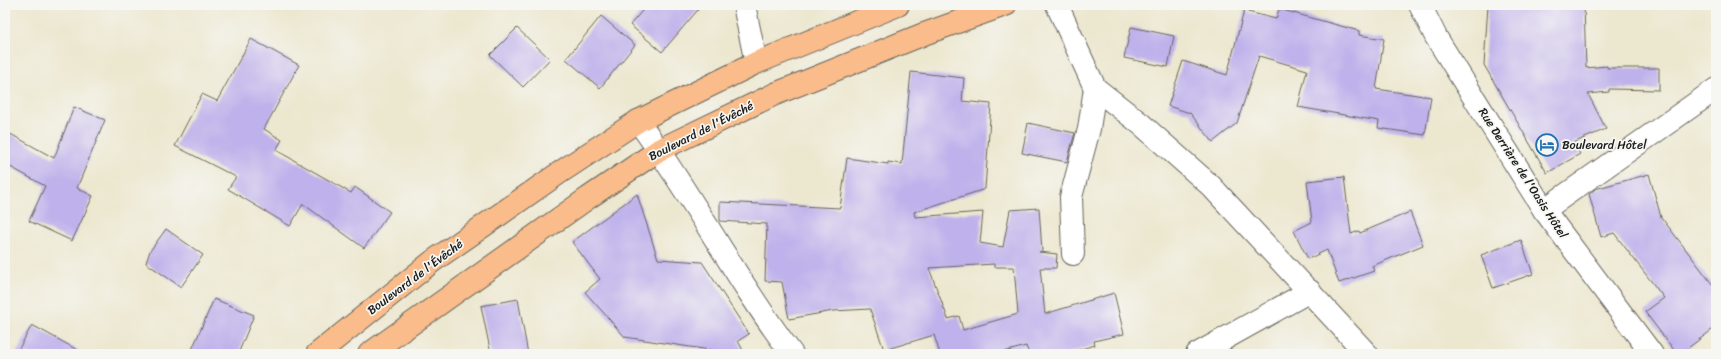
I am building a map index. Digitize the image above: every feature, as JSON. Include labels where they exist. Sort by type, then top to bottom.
[{"type":"main road","name":"Boulevard de l'Évêché","points":[[317,354],[433,261],[562,171],[638,121],[756,63],[898,5]]},
{"type":"main road","name":"Boulevard de l'Évêché","points":[[369,354],[588,198],[659,150],[775,94],[924,34],[1005,5]]},
{"type":"street","points":[[744,5],[756,63]]},
{"type":"street","points":[[1057,5],[1095,88],[1141,124],[1211,186],[1367,354]]},
{"type":"street","name":"Rue Derrière de l'Oasis Hôtel","points":[[1420,5],[1436,37],[1544,210],[1652,354]]},
{"type":"street","points":[[1074,254],[1071,197],[1089,129],[1095,88]]},
{"type":"street","points":[[1544,210],[1716,89]]},
{"type":"street","points":[[638,121],[659,150],[718,245],[792,354]]},
{"type":"street","points":[[1197,354],[1310,292]]},
{"type":"building","points":[[647,5],[702,5],[662,52],[630,25]]},
{"type":"building","points":[[1488,5],[1584,5],[1586,68],[1607,66],[1607,68],[1659,68],[1659,90],[1609,89],[1609,92],[1588,94],[1606,129],[1573,143],[1580,154],[1547,173],[1484,65]]},
{"type":"building","points":[[1279,9],[1359,31],[1359,35],[1384,39],[1376,89],[1431,97],[1425,135],[1378,128],[1379,121],[1298,107],[1307,70],[1259,56],[1237,123],[1213,142],[1190,113],[1168,106],[1183,61],[1227,75],[1244,11],[1276,19]]},
{"type":"building","points":[[601,16],[635,45],[600,88],[566,59]]},
{"type":"building","points":[[1131,27],[1174,36],[1168,67],[1124,58]]},
{"type":"building","points":[[517,28],[550,59],[523,87],[490,55]]},
{"type":"building","points":[[251,39],[299,65],[264,129],[282,140],[276,150],[351,193],[355,187],[390,212],[364,248],[303,204],[290,226],[228,189],[236,177],[175,146],[202,94],[217,101]]},
{"type":"building","points":[[911,72],[964,78],[962,101],[991,104],[985,189],[914,212],[915,217],[983,212],[980,243],[1003,247],[1010,210],[1039,208],[1042,251],[1039,252],[1057,254],[1056,268],[1040,268],[1045,314],[1114,293],[1124,334],[1094,341],[1095,345],[1065,354],[1029,354],[1026,346],[997,354],[940,354],[934,335],[884,350],[870,309],[833,311],[789,319],[782,282],[765,281],[767,224],[720,221],[720,202],[840,208],[847,158],[888,164],[888,162],[902,164]],"holes":[[[994,264],[994,267],[1014,267],[1018,314],[963,330],[959,316],[948,319],[929,268]]]},
{"type":"building","points":[[74,107],[105,120],[77,188],[93,196],[72,241],[29,221],[45,186],[5,164],[5,131],[54,158]]},
{"type":"building","points":[[1028,123],[1075,133],[1067,162],[1022,153]]},
{"type":"building","points":[[1649,174],[1661,217],[1716,289],[1716,327],[1680,354],[1677,354],[1645,312],[1664,298],[1614,233],[1601,237],[1589,194],[1595,189]]},
{"type":"building","points":[[1344,177],[1351,234],[1359,231],[1360,233],[1410,212],[1423,245],[1372,266],[1374,271],[1339,283],[1327,250],[1308,259],[1294,231],[1312,222],[1307,181]]},
{"type":"building","points":[[637,194],[658,259],[702,262],[749,334],[738,341],[745,354],[736,354],[625,337],[585,292],[600,279],[572,242]]},
{"type":"building","points":[[166,229],[203,255],[181,287],[146,263],[150,251]]},
{"type":"building","points":[[1521,240],[1533,274],[1493,288],[1481,255]]},
{"type":"building","points":[[214,299],[254,315],[238,354],[190,354]]},
{"type":"building","points":[[518,299],[528,354],[491,354],[481,306]]},
{"type":"building","points":[[32,325],[85,354],[16,354]]},
{"type":"place","name":"Boulevard Hôtel","points":[[1547,145]]}]
